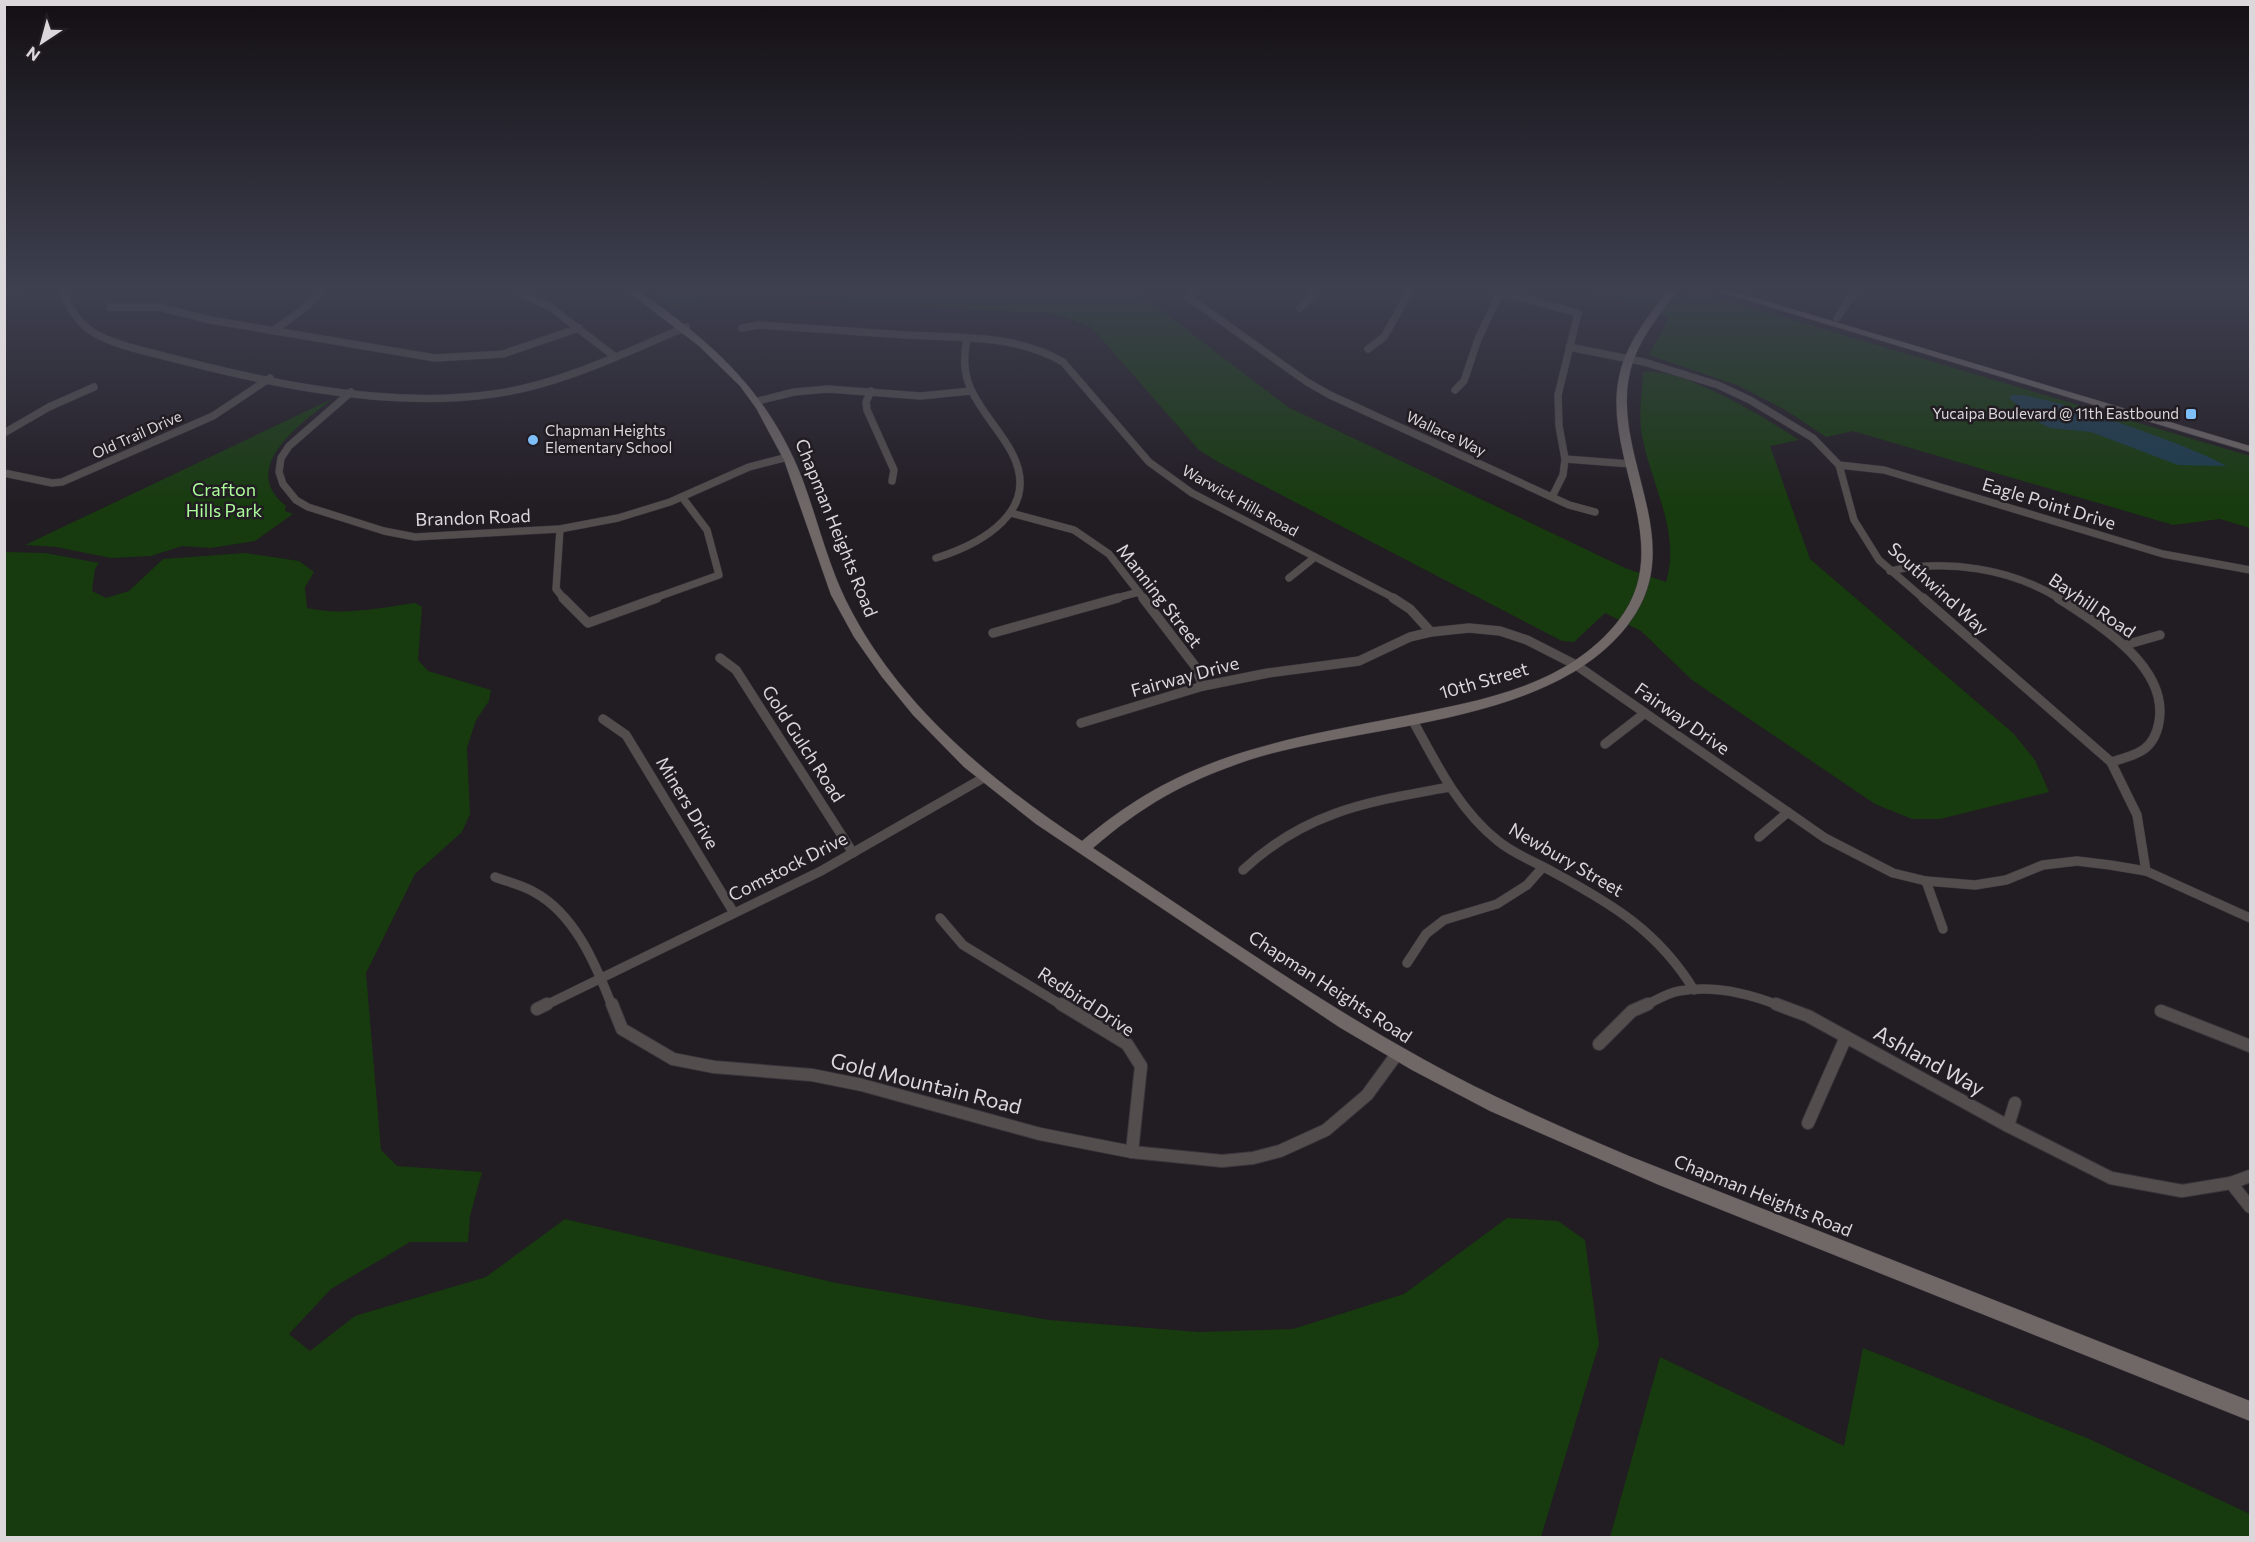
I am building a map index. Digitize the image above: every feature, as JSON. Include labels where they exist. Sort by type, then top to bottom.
[{"type":"street","points":[[196,363],[351,392],[417,399],[494,394],[562,376],[596,363]]},
{"type":"street","name":"Chapman Heights Road","points":[[724,363],[758,401],[788,457],[832,580],[845,611],[869,652],[937,733],[985,777],[1084,848],[1397,1054],[1518,1116],[1657,1175],[2250,1412]]},
{"type":"street","points":[[936,558],[965,550],[995,531],[1011,513],[1019,484],[1013,454],[970,391],[963,363]]},
{"type":"street","name":"Warwick Hills Road","points":[[1064,363],[1149,462],[1162,472],[1192,493],[1395,599],[1410,609],[1431,632]]},
{"type":"street","name":"Wallace Way","points":[[1280,363],[1330,395],[1552,497],[1595,512]]},
{"type":"street","points":[[1455,390],[1464,381],[1470,363]]},
{"type":"street","points":[[1552,497],[1563,475],[1565,459],[1558,426],[1558,395],[1565,363]]},
{"type":"street","name":"10th Street","points":[[1084,848],[1097,835],[1136,807],[1179,780],[1221,763],[1270,748],[1490,701],[1532,687],[1576,665],[1601,648],[1624,622],[1643,584],[1649,559],[1648,540],[1623,418],[1622,390],[1629,363]]},
{"type":"street","name":"Southwind Way","points":[[1649,363],[1679,371],[1750,400],[1813,438],[1839,465],[1854,520],[1864,540],[1890,571],[2111,762],[2137,815],[2146,871]]},
{"type":"street","points":[[1960,363],[2250,450]]},
{"type":"street","points":[[1989,363],[2250,440]]},
{"type":"street","name":"Old Trail Drive","points":[[4,473],[52,483],[62,482],[213,416],[270,378]]},
{"type":"street","points":[[4,433],[49,407],[94,387]]},
{"type":"street","points":[[758,401],[810,390],[871,391],[921,396],[970,391]]},
{"type":"street","points":[[871,391],[866,402],[867,410],[894,470],[892,481]]},
{"type":"street","name":"Brandon Road","points":[[351,392],[300,434],[282,458],[279,472],[283,484],[296,500],[308,507],[416,537],[560,529],[625,516],[682,497],[749,467],[788,457]]},
{"type":"street","points":[[1565,459],[1631,464]]},
{"type":"street","name":"Eagle Point Drive","points":[[1839,465],[1884,470],[2163,554],[2250,570]]},
{"type":"street","points":[[560,529],[556,588],[571,608],[588,623],[719,575],[707,530],[682,497]]},
{"type":"street","name":"Manning Street","points":[[1011,513],[1066,527],[1109,554],[1195,666],[1203,686]]},
{"type":"street","points":[[1289,578],[1315,557]]},
{"type":"street","name":"Bayhill Road","points":[[1890,571],[1924,563],[1954,564],[2013,579],[2052,594],[2125,645],[2154,683],[2162,702],[2161,720],[2154,741],[2141,754],[2111,762]]},
{"type":"street","points":[[993,633],[1139,592]]},
{"type":"street","name":"Fairway Drive","points":[[1081,723],[1203,686],[1268,673],[1359,661],[1410,637],[1431,632],[1469,628],[1500,631],[1527,640],[1576,665],[1788,812],[1859,857],[1893,873],[1926,881],[1975,885],[2006,880],[2043,865],[2077,861],[2146,871],[2250,918]]},
{"type":"street","points":[[2125,645],[2160,635]]},
{"type":"street","name":"Gold Gulch Road","points":[[720,658],[736,670],[853,852]]},
{"type":"street","points":[[1605,744],[1645,713]]},
{"type":"street","name":"Newbury Street","points":[[1412,718],[1449,787],[1468,812],[1499,842],[1626,913],[1651,933],[1681,965],[1694,990]]},
{"type":"street","name":"Miners Drive","points":[[603,719],[626,735],[734,913]]},
{"type":"street","name":"Comstock Drive","points":[[537,1009],[853,852],[929,812],[985,777]]},
{"type":"street","points":[[1243,870],[1261,850],[1315,818],[1368,803],[1449,787]]},
{"type":"street","points":[[1759,837],[1788,812]]},
{"type":"street","points":[[1407,963],[1426,934],[1444,920],[1497,904],[1527,885],[1543,867]]},
{"type":"street","name":"Gold Mountain Road","points":[[495,877],[537,893],[577,932],[601,977],[622,1029],[643,1039],[673,1059],[714,1067],[812,1076],[862,1085],[968,1116],[1132,1152],[1222,1161],[1253,1158],[1280,1151],[1326,1130],[1351,1112],[1367,1095],[1397,1054]]},
{"type":"street","points":[[1926,881],[1943,929]]},
{"type":"street","name":"Redbird Drive","points":[[940,918],[963,945],[1127,1044],[1141,1066],[1132,1152]]},
{"type":"street","name":"Ashland Way","points":[[1599,1044],[1632,1011],[1677,991],[1717,989],[1752,995],[1808,1016],[2008,1126],[2111,1178],[2182,1191],[2231,1184],[2250,1176]]},
{"type":"street","points":[[2160,1011],[2250,1046]]},
{"type":"street","points":[[1808,1124],[1846,1038]]},
{"type":"street","points":[[2008,1126],[2014,1103]]},
{"type":"street","points":[[2231,1184],[2250,1207]]},
{"type":"green space","points":[[1123,363],[1230,363],[1288,407],[1625,568],[1666,582],[1670,563],[1670,543],[1641,429],[1643,373],[1658,372],[1699,385],[1746,408],[1799,440],[1770,446],[1810,559],[2013,733],[2035,760],[2049,792],[1940,819],[1912,819],[1875,804],[1692,680],[1641,631],[1605,613],[1574,642],[1562,641],[1199,450]]},
{"type":"green space","points":[[1672,363],[1937,363],[2250,456],[2250,528],[2220,519],[2173,525],[1853,431],[1826,437],[1787,411],[1739,386]]},
{"type":"green space","name":"Crafton Hills Park","points":[[332,399],[291,433],[271,461],[268,476],[273,491],[286,506],[285,511],[293,514],[255,541],[211,548],[182,546],[151,556],[111,558],[56,547],[25,545]]},
{"type":"green space","points":[[4,552],[45,553],[99,563],[95,569],[92,591],[106,598],[129,591],[163,559],[245,553],[299,561],[314,572],[305,587],[307,608],[348,611],[415,603],[422,607],[418,660],[428,671],[491,690],[489,701],[476,720],[467,748],[470,814],[462,832],[415,874],[366,973],[381,1150],[397,1166],[482,1172],[470,1216],[468,1242],[410,1242],[331,1289],[289,1334],[310,1351],[355,1316],[486,1277],[565,1219],[836,1283],[1049,1320],[1199,1332],[1293,1329],[1404,1294],[1507,1218],[1558,1221],[1585,1240],[1599,1344],[1541,1537],[5,1537]]},
{"type":"green space","points":[[1863,1348],[2087,1438],[2250,1514],[2250,1537],[1610,1537],[1660,1357],[1844,1446]]},
{"type":"water","points":[[2012,395],[2027,396],[2085,411],[2187,448],[2226,466],[2178,465],[2091,432],[2050,428],[2036,421],[2009,398]]},
{"type":"place","name":"Yucaipa Boulevard @ 11th Eastbound","points":[[2191,414]]},
{"type":"place","name":"Chapman Heights Elementary School","points":[[533,440]]}]
